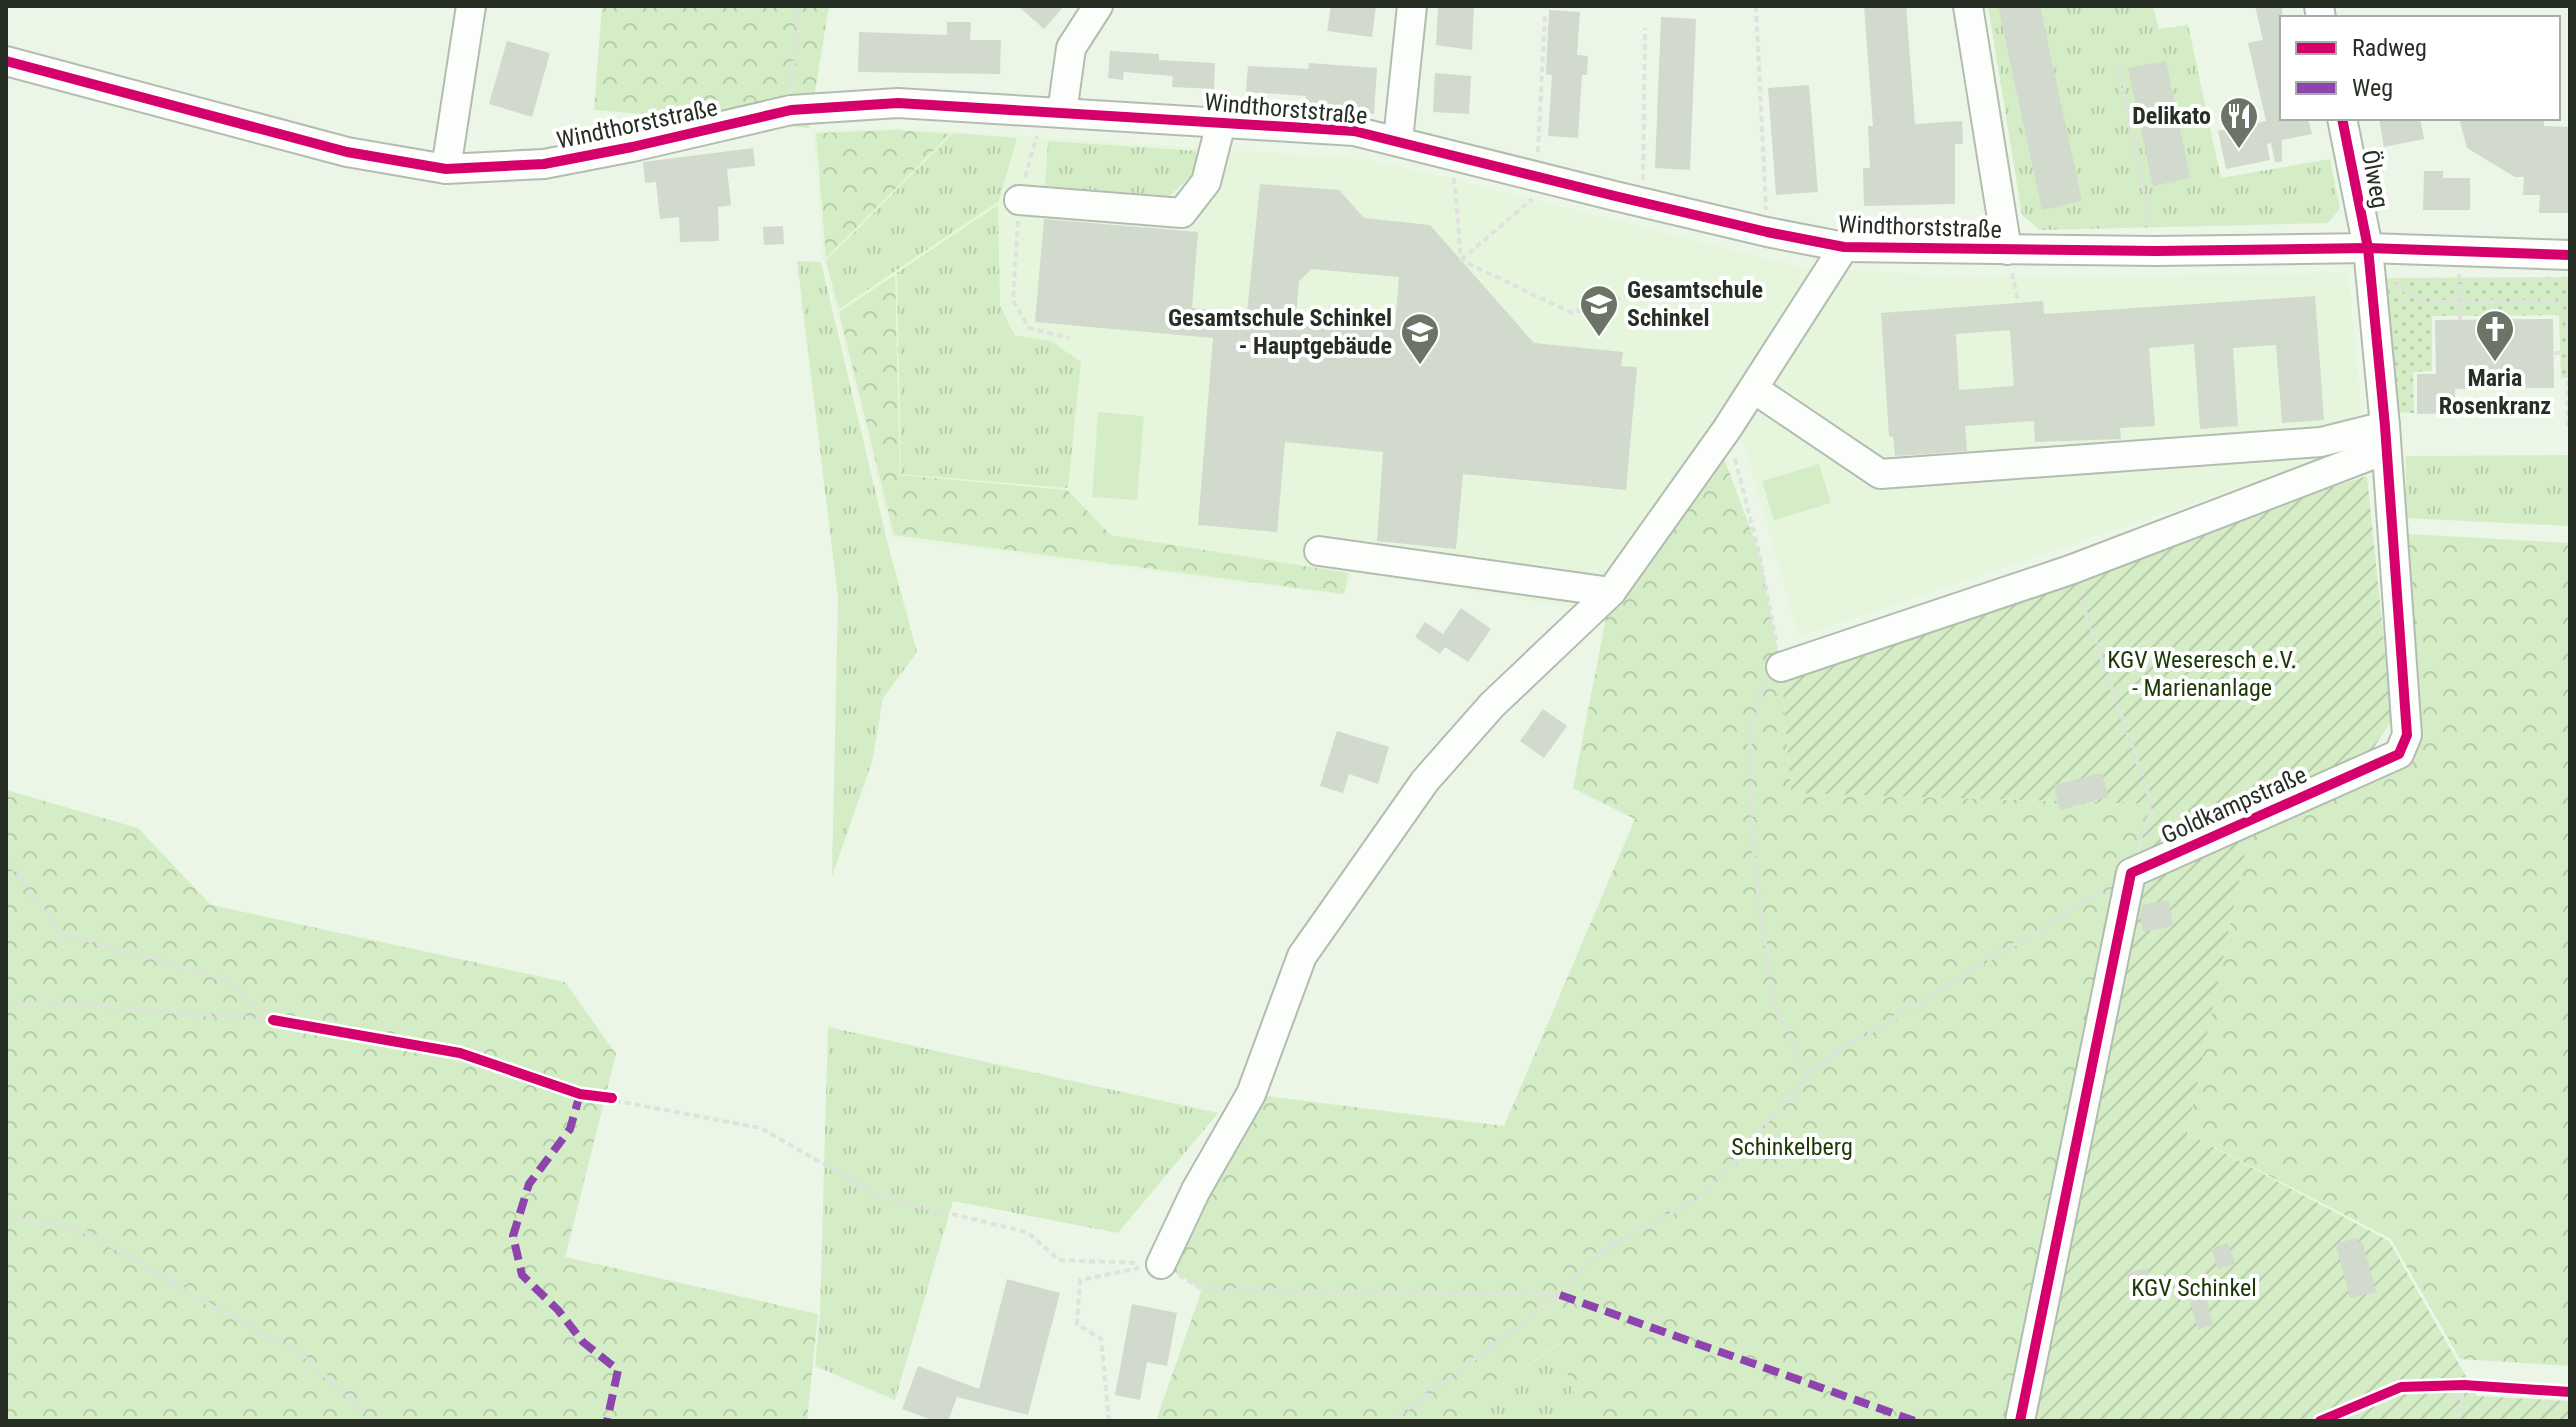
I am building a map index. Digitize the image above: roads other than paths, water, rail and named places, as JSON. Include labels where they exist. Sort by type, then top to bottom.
[{"type":"street","points":[[446,169],[471,6]]},
{"type":"street","points":[[1053,113],[1071,48],[1098,6]]},
{"type":"street","points":[[1398,140],[1412,6]]},
{"type":"street","points":[[1968,6],[2007,250]]},
{"type":"street","name":"Windthorststraße","points":[[6,61],[347,152],[446,169],[544,164],[791,110],[898,103],[1354,131],[1767,232],[1844,247],[2156,251],[2368,248],[2570,255]]},
{"type":"street","name":"Ölweg","points":[[2342,120],[2368,248]]},
{"type":"street","points":[[1019,200],[1182,213],[1206,182],[1221,123]]},
{"type":"street","points":[[1161,1264],[1196,1190],[1251,1094],[1302,956],[1425,781],[1492,705],[1611,592],[1727,429],[1844,247]]},
{"type":"street","name":"Goldkampstraße","points":[[2020,1421],[2131,873],[2399,754],[2407,735],[2385,426],[2368,248]]},
{"type":"street","points":[[1754,389],[1880,474],[2321,442],[2385,426]]},
{"type":"street","points":[[1781,667],[2070,570],[2377,453],[2385,426]]},
{"type":"street","points":[[1319,551],[1611,592]]},
{"type":"place","name":"Delikato","points":[[2239,150]]},
{"type":"place","name":"Gesamtschule Schinkel","points":[[1599,338]]},
{"type":"place","name":"Maria Rosenkranz","points":[[2495,363]]},
{"type":"place","name":"Gesamtschule Schinkel - Hauptgebäude","points":[[1420,366]]},
{"type":"park label","name":"KGV Weseresch e.V. - Marienanlage","points":[[2202,674]]},
{"type":"park label","name":"Schinkelberg","points":[[1792,1147]]},
{"type":"park label","name":"KGV Schinkel","points":[[2194,1288]]}]
